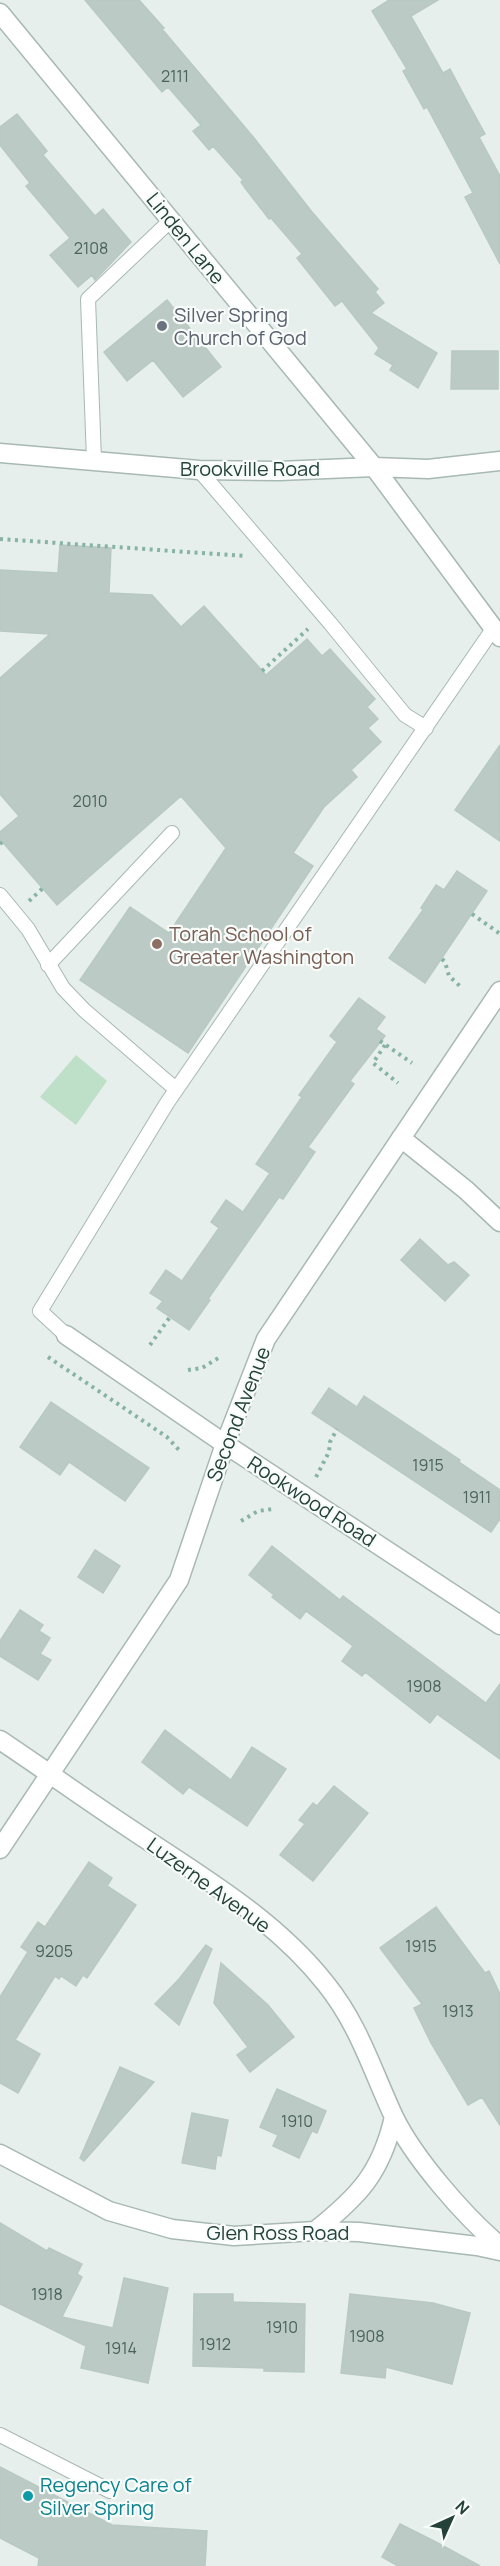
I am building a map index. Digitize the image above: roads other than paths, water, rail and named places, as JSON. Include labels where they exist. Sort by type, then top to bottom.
[{"type":"street","name":"Linden Lane","points":[[0,13],[374,467],[496,633]]},
{"type":"street","name":"Brookville Road","points":[[0,453],[199,470],[279,471],[374,467],[428,469],[500,461]]},
{"type":"street","name":"Second Avenue","points":[[0,1849],[179,1580],[225,1444],[266,1339],[500,991]]},
{"type":"street","points":[[401,1138],[466,1190],[500,1222]]},
{"type":"street","name":"Rookwood Road","points":[[66,1335],[225,1444],[500,1625]]},
{"type":"street","name":"Luzerne Avenue","points":[[0,1740],[230,1895],[306,1959],[350,2019],[369,2056],[394,2117],[412,2146],[455,2201],[478,2227],[500,2246]]},
{"type":"street","points":[[315,2231],[340,2211],[373,2172],[387,2147],[394,2117]]},
{"type":"street","name":"Glen Ross Road","points":[[0,2154],[109,2211],[172,2229],[234,2236],[315,2231],[359,2232],[477,2246],[500,2251]]},
{"type":"lane","points":[[94,460],[88,299],[171,220]]},
{"type":"lane","points":[[199,470],[330,623],[405,715],[426,728]]},
{"type":"lane","points":[[66,1335],[40,1311],[178,1087],[426,728],[496,633]]},
{"type":"lane","points":[[48,965],[172,833]]},
{"type":"lane","points":[[0,895],[28,929],[63,988],[84,1010],[171,1085],[178,1087]]},
{"type":"lane","points":[[0,2435],[110,2491]]},
{"type":"place","name":"Silver Spring Church of God","points":[[162,326]]},
{"type":"place","name":"Torah School of Greater Washington","points":[[157,944]]},
{"type":"place","name":"Regency Care of Silver Spring","points":[[28,2496]]}]
